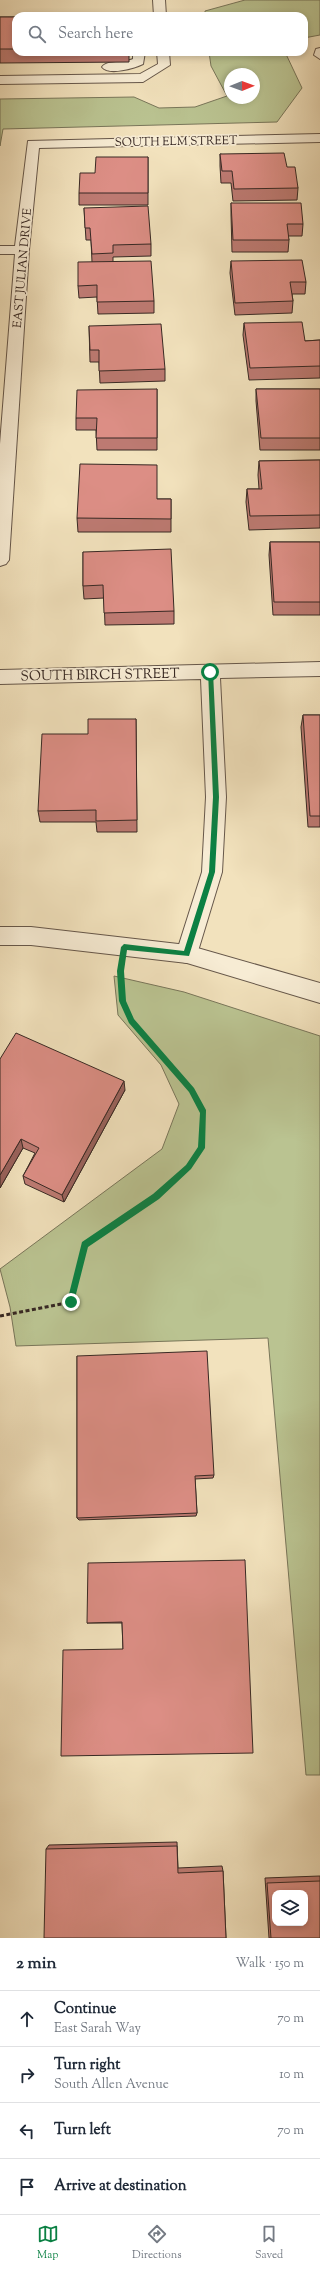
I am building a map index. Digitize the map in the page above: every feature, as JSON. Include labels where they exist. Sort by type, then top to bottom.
[{"type":"street","points":[[158,0],[160,12]]},
{"type":"street","points":[[49,80],[57,71],[65,68],[129,66],[138,61],[138,56]]},
{"type":"street","points":[[0,80],[143,78],[164,65],[163,56]]},
{"type":"street","name":"SOUTH ELM STREET","points":[[32,144],[320,138]]},
{"type":"street","name":"EAST JULIAN DRIVE","points":[[0,560],[22,250],[32,144]]},
{"type":"street","points":[[0,250],[22,250]]},
{"type":"street","name":"SOUTH BIRCH STREET","points":[[0,677],[320,669]]},
{"type":"street","points":[[187,954],[212,872],[216,797],[210,672]]},
{"type":"street","points":[[0,936],[31,936],[187,954],[320,994]]},
{"type":"path","points":[[0,1316],[71,1302],[84,1245],[156,1196],[189,1167],[201,1148],[204,1112],[191,1090],[132,1021],[123,1001],[121,971],[124,947]]},
{"type":"green space","points":[[245,0],[320,0],[320,35],[308,37],[308,12],[205,11]]},
{"type":"green space","points":[[210,56],[287,56],[302,88],[277,122],[3,129],[0,146],[0,99],[134,97],[159,108],[195,107],[224,97],[224,104],[260,104],[260,68],[224,68],[224,90],[211,66]]},
{"type":"green space","points":[[114,976],[184,992],[320,1036],[320,1775],[306,1775],[268,1338],[16,1346],[10,1307],[0,1269],[162,1149],[179,1104],[161,1065],[118,1015]]},
{"type":"building","points":[[0,17],[12,17],[12,49],[0,49]]},
{"type":"building","points":[[284,153],[287,167],[295,167],[298,188],[234,189],[232,171],[222,171],[220,154]]},
{"type":"building","points":[[96,157],[148,157],[148,193],[79,193],[80,173],[95,173]]},
{"type":"building","points":[[231,203],[301,203],[303,224],[287,224],[289,240],[233,240]]},
{"type":"building","points":[[148,206],[151,244],[113,245],[113,253],[92,254],[90,228],[85,228],[84,208]]},
{"type":"building","points":[[302,260],[306,282],[290,282],[293,301],[235,303],[231,261]]},
{"type":"building","points":[[151,261],[154,301],[97,302],[97,285],[78,286],[78,262]]},
{"type":"building","points":[[302,322],[305,341],[320,340],[320,366],[250,368],[244,323]]},
{"type":"building","points":[[161,324],[165,369],[99,371],[99,350],[90,350],[89,326]]},
{"type":"building","points":[[157,389],[157,438],[96,438],[97,418],[76,418],[77,390]]},
{"type":"building","points":[[256,389],[320,389],[320,438],[261,438]]},
{"type":"building","points":[[320,460],[320,515],[250,516],[247,489],[262,489],[259,461]]},
{"type":"building","points":[[80,464],[157,465],[157,499],[171,499],[171,519],[77,518]]},
{"type":"building","points":[[270,542],[320,542],[320,602],[274,602]]},
{"type":"building","points":[[171,549],[174,611],[104,613],[103,585],[83,586],[83,552]]},
{"type":"building","points":[[303,715],[320,715],[320,816],[310,816]]},
{"type":"building","points":[[88,719],[136,719],[137,820],[96,821],[96,810],[38,811],[42,734],[88,734]]},
{"type":"building","points":[[16,1033],[124,1081],[62,1195],[23,1176],[39,1148],[21,1139],[0,1175],[0,1059]]},
{"type":"building","points":[[207,1351],[214,1475],[195,1476],[197,1513],[77,1518],[77,1356]]},
{"type":"building","points":[[245,1560],[253,1753],[61,1756],[63,1650],[123,1649],[122,1622],[87,1623],[88,1563]]},
{"type":"building","points":[[177,1846],[178,1873],[223,1871],[226,1938],[44,1938],[46,1849]]},
{"type":"building","points":[[320,1881],[320,1938],[271,1938],[267,1883]]},
{"type":"route","points":[[71,1302],[84,1245],[122,1221],[156,1196],[189,1167],[201,1148],[204,1112],[191,1090],[132,1021],[123,1001],[121,971],[124,947],[187,954],[212,872],[216,797],[210,672]]}]
